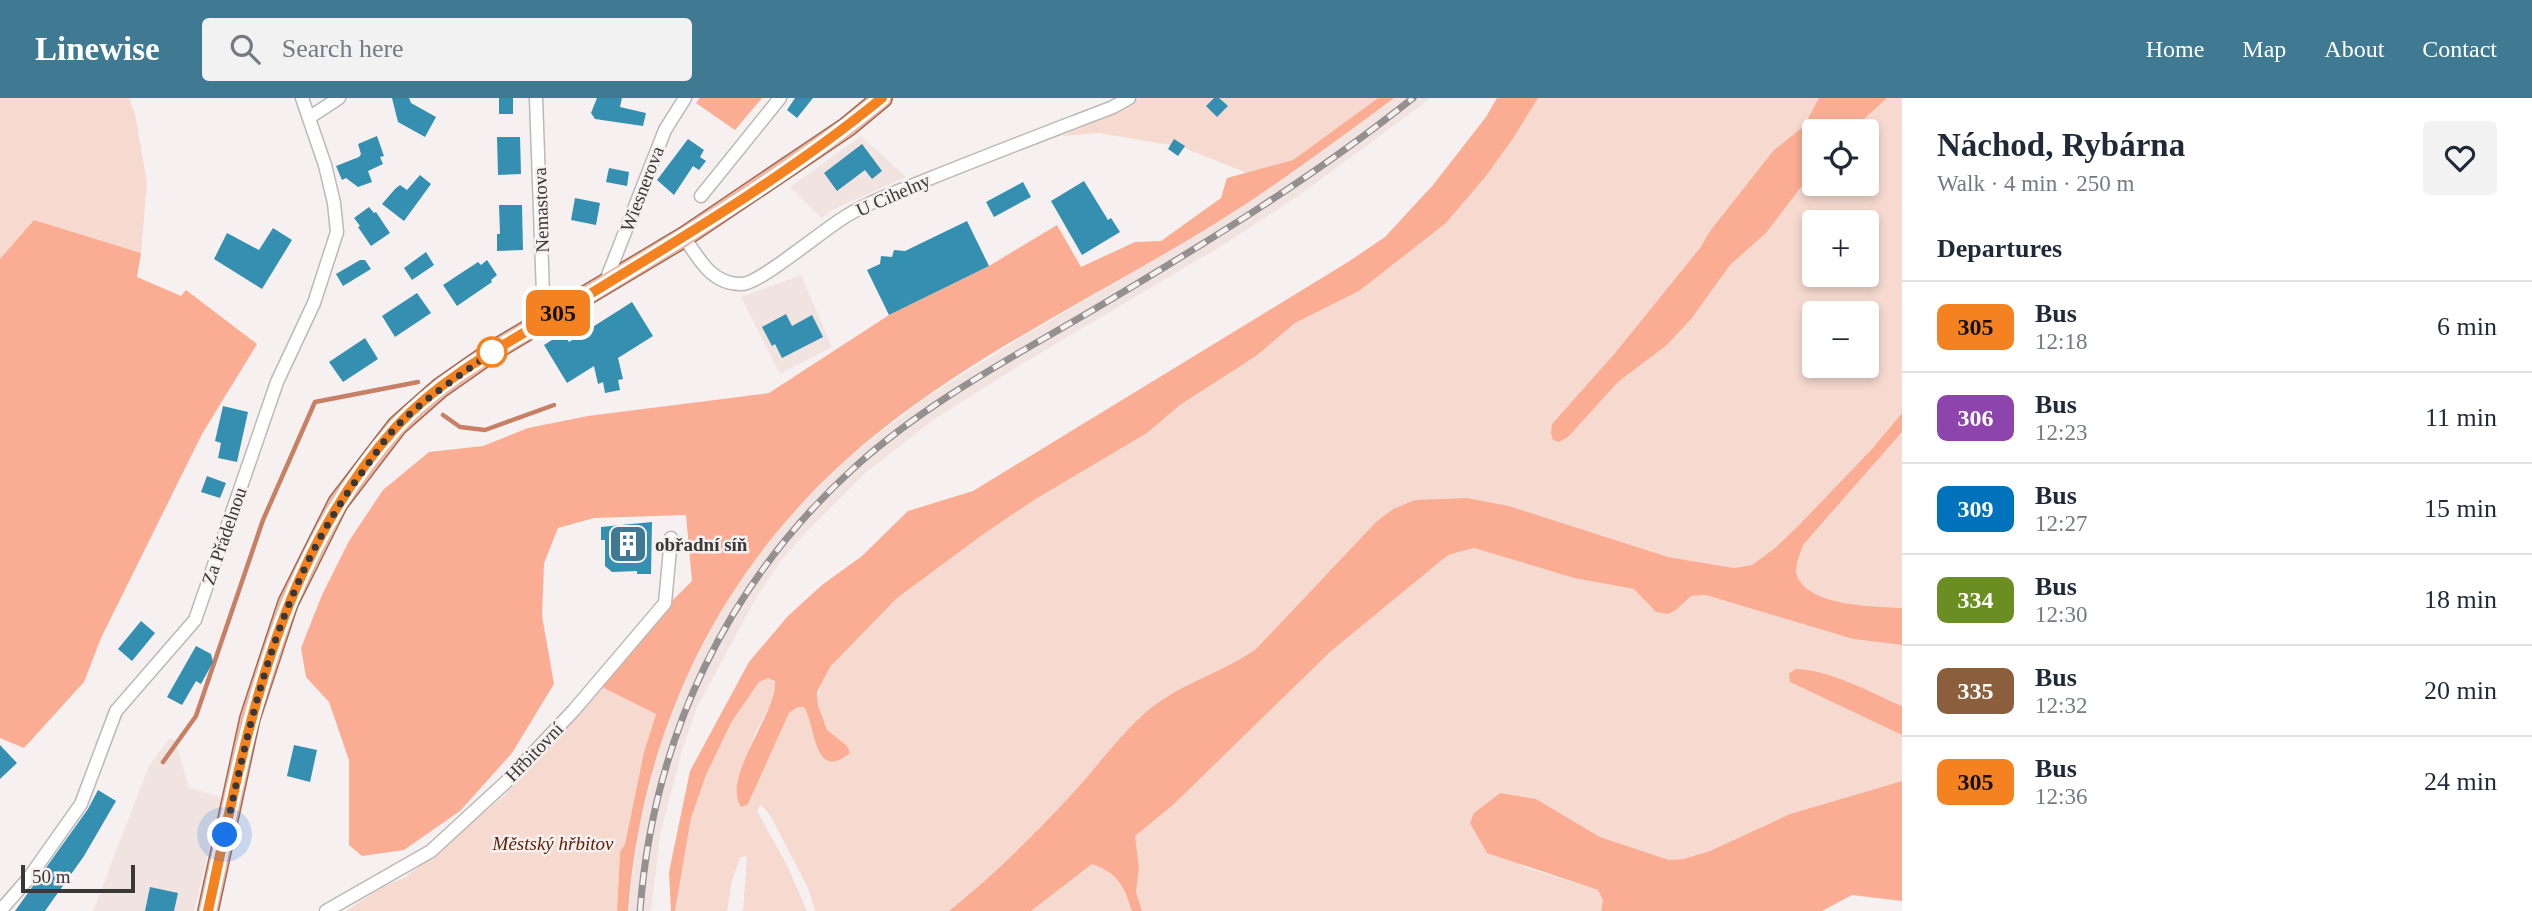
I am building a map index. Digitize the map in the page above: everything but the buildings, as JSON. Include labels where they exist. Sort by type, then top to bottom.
[{"type":"main road","points":[[208,911],[258,689],[288,603],[338,503],[397,426],[440,388],[493,351],[684,237],[817,148],[882,98]]},
{"type":"street","points":[[294,98],[310,117],[339,98]]},
{"type":"street","name":"Za Přádelnou","points":[[0,911],[28,879],[82,804],[116,711],[195,620],[277,382],[314,303],[337,232],[328,178],[302,98]]},
{"type":"street","name":"Nemastova","points":[[536,98],[544,322]]},
{"type":"street","name":"Wiesnerova","points":[[605,284],[665,130],[685,98]]},
{"type":"street","points":[[701,196],[780,98]]},
{"type":"street","name":"U Cihelny","points":[[684,237],[711,275],[730,284],[746,285],[763,276],[850,213],[960,166],[1113,107],[1129,98]]},
{"type":"street","name":"Hřbitovní","points":[[326,911],[431,850],[506,782],[574,710],[665,603],[671,538]]},
{"type":"shaded area","points":[[700,98],[762,98],[735,130],[696,103]]},
{"type":"shaded area","points":[[1378,98],[1394,98],[1239,208],[1006,345],[924,398],[830,474],[782,526],[740,581],[704,641],[675,704],[653,770],[637,839],[628,911],[617,911],[620,852],[625,844],[644,752],[656,714],[600,686],[645,628],[692,581],[686,515],[594,518],[558,528],[544,563],[542,616],[554,684],[512,753],[460,811],[404,850],[362,856],[349,845],[349,760],[329,702],[306,677],[301,648],[322,595],[349,541],[383,490],[429,452],[483,446],[528,428],[588,416],[769,393],[889,315],[989,266],[1057,225],[1081,267],[1135,242],[1161,241],[1221,198],[1227,178],[1293,160]]},
{"type":"shaded area","points":[[1394,98],[1431,98],[1301,194],[1228,242],[936,418],[865,473],[807,531],[781,561],[756,598],[697,707],[682,751],[660,835],[651,911],[628,911],[638,831],[660,745],[676,698],[715,622],[737,586],[763,547],[790,515],[850,456],[924,399],[1019,339],[1216,223],[1288,176]]},
{"type":"shaded area","points":[[1497,98],[1538,98],[1486,176],[1446,223],[1359,291],[1295,323],[1256,356],[1180,405],[1147,433],[1034,500],[897,598],[830,667],[817,692],[818,706],[827,730],[847,746],[850,753],[838,760],[829,761],[822,756],[808,715],[804,707],[798,707],[789,713],[748,804],[741,807],[737,794],[738,779],[774,694],[775,681],[768,678],[759,682],[732,721],[706,775],[691,818],[675,911],[671,911],[669,872],[690,771],[749,662],[788,616],[822,585],[862,556],[908,511],[973,491],[1385,237],[1433,185],[1486,117]]},
{"type":"shaded area","points":[[1819,98],[1887,98],[1864,119],[1808,119]]},
{"type":"shaded area","points":[[1802,128],[1802,186],[1766,233],[1730,265],[1692,318],[1667,345],[1618,382],[1568,437],[1559,442],[1553,440],[1552,424],[1615,353],[1700,248],[1710,231],[1773,151]]},
{"type":"shaded area","points":[[861,136],[906,177],[834,209],[822,218],[790,187]]},
{"type":"shaded area","points":[[34,220],[141,253],[137,277],[181,296],[186,290],[257,344],[202,434],[101,638],[84,682],[24,748],[0,738],[0,259]]},
{"type":"shaded area","points":[[801,275],[832,347],[780,374],[741,297]]},
{"type":"shaded area","points":[[1902,413],[1902,432],[1803,545],[1796,570],[1798,578],[1806,588],[1830,600],[1902,608],[1902,645],[1853,639],[1706,595],[1691,596],[1668,614],[1656,612],[1634,589],[1574,578],[1474,548],[1448,555],[1330,652],[1173,805],[1135,836],[1139,867],[1136,892],[1142,911],[1132,911],[1126,894],[1114,876],[1092,864],[1031,911],[949,911],[1028,839],[1073,793],[1135,722],[1171,694],[1256,649],[1376,522],[1393,509],[1415,500],[1467,498],[1509,506],[1668,557],[1734,568],[1752,565],[1798,526],[1871,450]]},
{"type":"shaded area","points":[[1795,669],[1836,677],[1902,706],[1902,735],[1790,682],[1789,674]]},
{"type":"shaded area","points":[[170,738],[175,740],[189,788],[222,797],[194,911],[93,911],[149,766]]},
{"type":"shaded area","points":[[1902,781],[1902,901],[1852,895],[1822,911],[1601,911],[1603,900],[1598,890],[1487,853],[1470,823],[1474,813],[1500,793],[1536,799],[1600,837],[1669,860],[1683,859],[1710,851],[1790,814]]},
{"type":"green space","points":[[0,98],[129,98],[135,114],[147,183],[141,253],[34,220],[0,259]]},
{"type":"green space","points":[[1140,98],[1378,98],[1293,160],[1247,173],[1182,147],[1099,133],[1062,136]]},
{"type":"green space","points":[[1538,98],[1819,98],[1808,119],[1802,119],[1802,128],[1773,151],[1710,231],[1700,248],[1615,353],[1552,424],[1559,442],[1568,437],[1618,382],[1667,345],[1692,318],[1730,265],[1766,233],[1802,186],[1802,196],[1879,196],[1879,119],[1864,119],[1887,98],[1902,98],[1902,413],[1871,450],[1798,526],[1752,565],[1734,568],[1668,557],[1509,506],[1467,498],[1393,509],[1376,522],[1256,649],[1239,661],[1165,698],[1029,840],[983,884],[949,911],[815,911],[808,888],[770,815],[761,805],[757,811],[787,865],[807,911],[743,911],[747,856],[740,858],[732,881],[727,911],[675,911],[691,818],[706,775],[732,721],[759,682],[768,678],[775,681],[775,688],[750,747],[737,788],[748,804],[789,713],[798,707],[804,707],[807,713],[823,758],[850,753],[822,722],[818,698],[822,682],[830,667],[897,598],[1034,500],[1147,433],[1180,405],[1256,356],[1295,323],[1359,291],[1446,223],[1486,176]]},
{"type":"green space","points":[[1902,432],[1902,608],[1845,603],[1817,595],[1806,588],[1798,578],[1796,570],[1803,545]]},
{"type":"green space","points":[[1474,548],[1574,578],[1634,589],[1657,612],[1668,614],[1691,596],[1706,595],[1853,639],[1902,645],[1902,706],[1828,675],[1805,669],[1790,682],[1902,735],[1902,781],[1790,814],[1710,851],[1683,859],[1669,860],[1600,837],[1536,799],[1500,793],[1474,813],[1524,867],[1598,890],[1603,900],[1601,911],[1142,911],[1136,892],[1139,867],[1135,836],[1173,805],[1330,652],[1448,555]]},
{"type":"green space","name":"Městský hřbitov","points":[[600,686],[656,713],[644,752],[625,844],[620,852],[617,911],[346,911],[382,887],[406,877],[504,796]]},
{"type":"green space","points":[[1092,864],[1109,872],[1119,881],[1132,911],[1031,911]]},
{"type":"waterway","points":[[163,762],[196,716],[263,520],[315,402],[418,382]]},
{"type":"waterway","points":[[443,415],[460,427],[485,430],[554,405]]},
{"type":"railway","points":[[640,911],[648,847],[661,785],[680,725],[705,667],[734,612],[770,560],[810,511],[856,466],[942,400],[1259,208],[1337,155],[1413,98]]},
{"type":"bus line","name":"305","points":[[208,911],[250,718],[288,603],[338,503],[397,426],[440,388],[475,363],[684,237],[776,177],[847,127],[882,98]]},
{"type":"place","name":"obřadní síň","points":[[628,544]]},
{"type":"route","points":[[225,835],[258,689],[288,603],[338,503],[397,426],[440,388],[492,352]]}]
